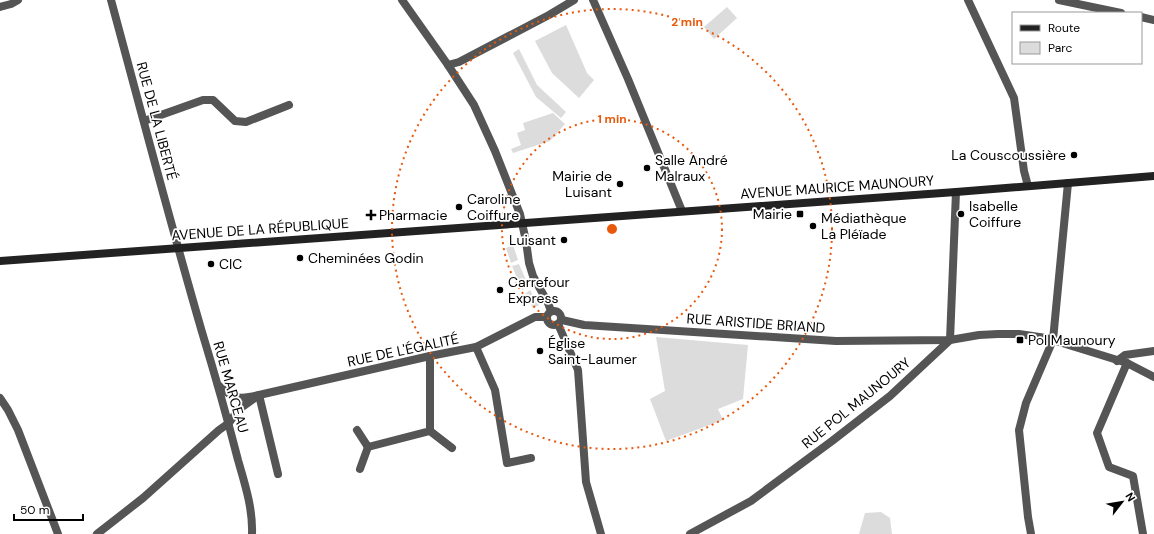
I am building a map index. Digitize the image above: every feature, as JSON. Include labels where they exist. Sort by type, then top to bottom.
[{"type":"main road","name":"AVENUE MAURICE MAUNOURY","points":[[522,223],[956,192],[1154,176]]},
{"type":"main road","name":"AVENUE DE LA RÉPUBLIQUE","points":[[0,262],[522,223]]},
{"type":"street","points":[[0,7],[18,0]]},
{"type":"street","name":"RUE DE LA LIBERTÉ","points":[[111,0],[178,248]]},
{"type":"street","points":[[402,0],[474,105],[495,150],[520,214],[529,263],[533,276],[548,302],[548,322],[551,325],[560,322]]},
{"type":"street","points":[[448,65],[460,62],[549,15],[574,0]]},
{"type":"street","points":[[593,0],[628,79],[682,211]]},
{"type":"street","points":[[968,0],[1014,98],[1024,171],[1028,186]]},
{"type":"street","points":[[1059,0],[1089,3],[1118,12]]},
{"type":"street","points":[[1142,17],[1154,20]]},
{"type":"street","points":[[144,121],[203,100],[213,100],[235,121],[246,122],[289,105]]},
{"type":"street","points":[[1031,534],[1019,430],[1026,403],[1053,340],[1068,183]]},
{"type":"street","points":[[950,340],[956,192]]},
{"type":"street","name":"RUE MARCEAU","points":[[178,248],[229,423],[247,495],[252,521],[252,534]]},
{"type":"street","points":[[549,314],[555,310],[562,316],[560,322],[578,370],[586,482],[601,534]]},
{"type":"street","name":"RUE DE L'ÉGALITÉ","points":[[218,385],[229,395],[244,398],[259,395],[476,347],[535,317],[549,314]]},
{"type":"street","name":"RUE ARISTIDE BRIAND","points":[[560,322],[584,325],[836,341],[950,340],[979,335],[1020,334],[1053,340],[1127,363],[1154,377]]},
{"type":"street","name":"RUE POL MAUNOURY","points":[[690,534],[751,501],[832,441],[890,396],[950,340]]},
{"type":"street","points":[[476,347],[495,390],[507,463],[531,458]]},
{"type":"street","points":[[1117,361],[1124,355],[1154,351]]},
{"type":"street","points":[[430,356],[430,431]]},
{"type":"street","points":[[1127,363],[1097,434],[1109,467],[1132,476],[1143,534]]},
{"type":"street","points":[[259,395],[278,474]]},
{"type":"street","name":"RUE DE L'ÉGALITÉ","points":[[97,534],[143,498],[219,430],[229,423],[238,410],[259,395]]},
{"type":"street","points":[[0,398],[18,430],[58,534]]},
{"type":"street","points":[[357,430],[368,447]]},
{"type":"street","points":[[368,447],[430,431]]},
{"type":"street","points":[[430,431],[452,448]]},
{"type":"street","points":[[360,469],[368,447]]},
{"type":"green space","points":[[727,7],[737,18],[714,39],[704,27]]},
{"type":"green space","points":[[566,25],[587,73],[594,80],[579,98],[552,73],[535,41]]},
{"type":"green space","points":[[519,49],[537,85],[566,112],[561,118],[536,97],[513,53]]},
{"type":"green space","points":[[553,113],[565,124],[550,141],[513,153],[511,149],[521,145],[517,133],[525,130],[523,123]]},
{"type":"green space","points":[[513,245],[518,260],[511,263],[506,248]]},
{"type":"green space","points":[[519,264],[529,287],[522,290],[512,266]]},
{"type":"green space","points":[[530,290],[539,305],[533,308],[525,294]]},
{"type":"green space","points":[[656,337],[748,345],[743,399],[718,409],[723,420],[666,441],[650,399],[665,391]]},
{"type":"green space","points":[[881,512],[890,518],[892,534],[859,534],[865,513]]},
{"type":"place","name":"La Couscoussière","points":[[1074,155]]},
{"type":"place","name":"Salle André Malraux","points":[[647,168]]},
{"type":"place","name":"Mairie de Luisant","points":[[620,184]]},
{"type":"place","name":"Caroline Coiffure","points":[[459,207]]},
{"type":"place","name":"Mairie","points":[[800,214]]},
{"type":"place","name":"Isabelle Coiffure","points":[[961,214]]},
{"type":"place","name":"Pharmacie","points":[[371,215]]},
{"type":"place","name":"Médiathèque La Pléïade","points":[[813,226]]},
{"type":"place","name":"Luisant","points":[[564,240]]},
{"type":"place","name":"Cheminées Godin","points":[[300,258]]},
{"type":"place","name":"CIC","points":[[211,264]]},
{"type":"place","name":"Carrefour Express","points":[[500,290]]},
{"type":"place","name":"Pol Maunoury","points":[[1020,340]]},
{"type":"place","name":"Église Saint-Laumer","points":[[540,351]]}]
